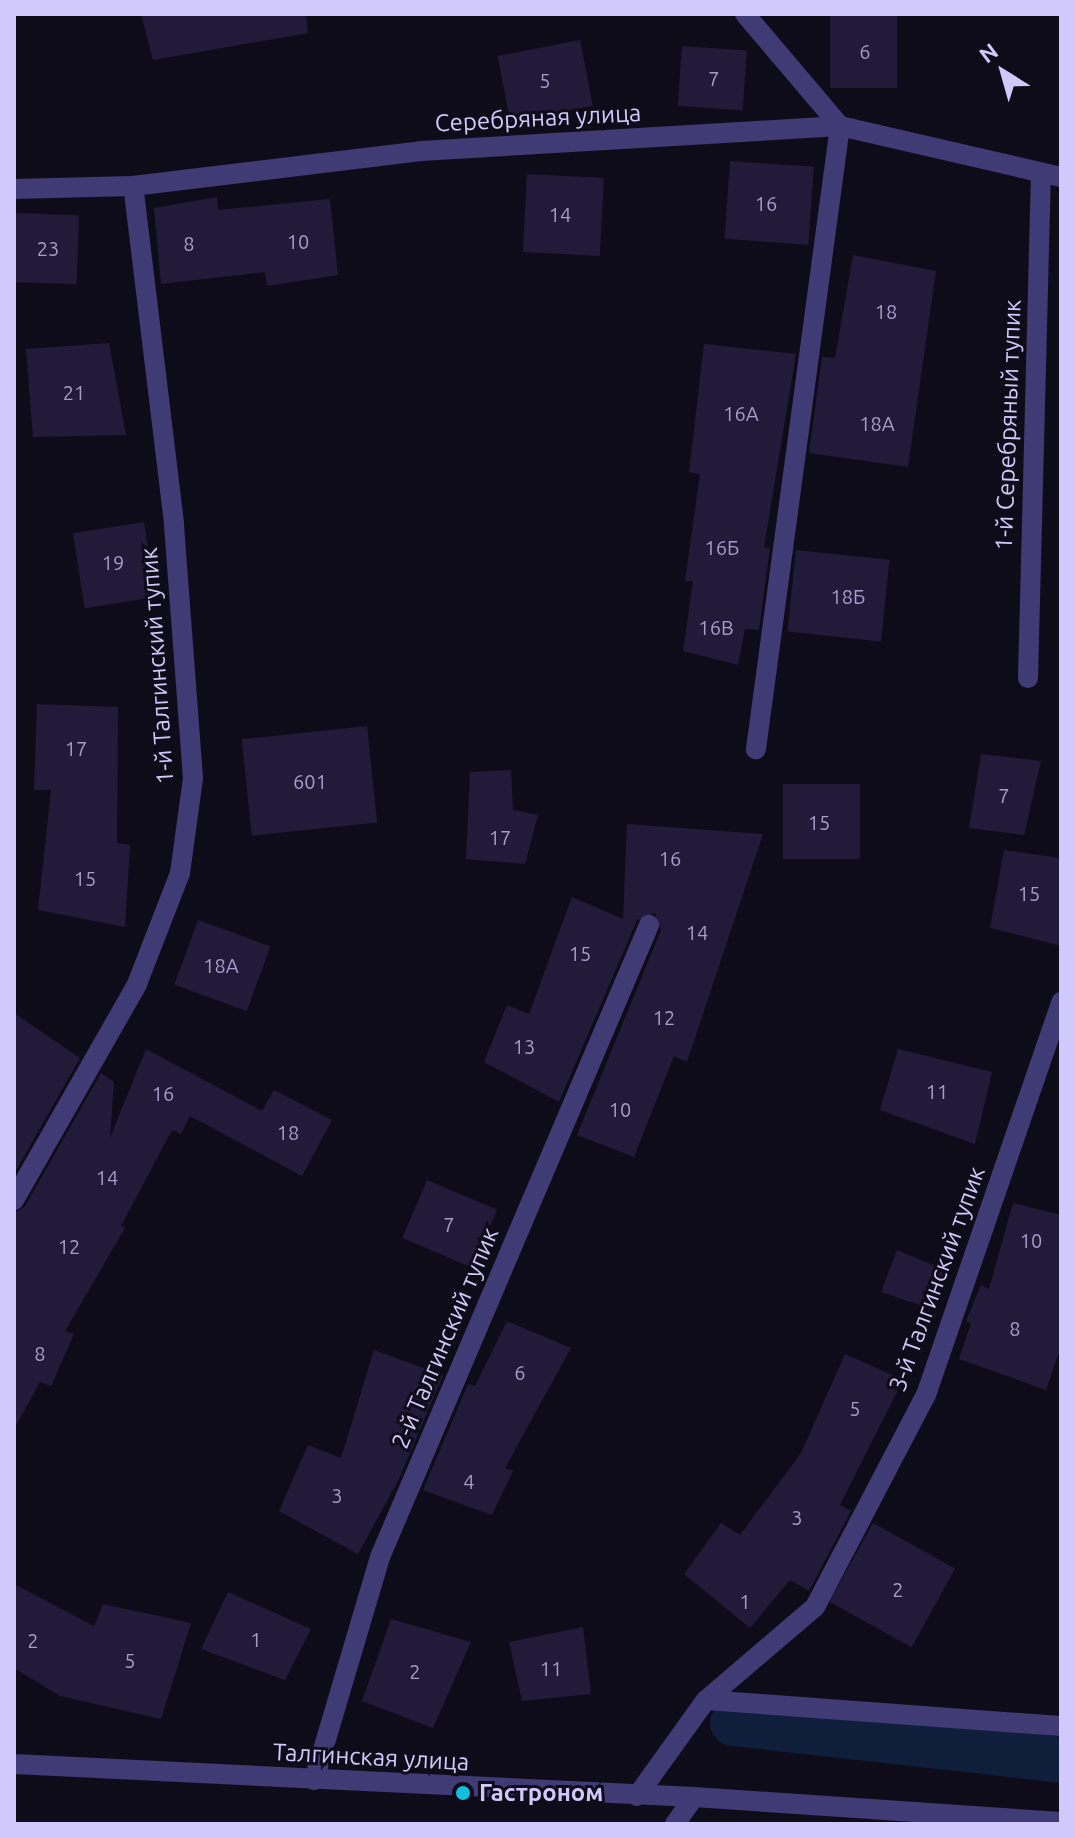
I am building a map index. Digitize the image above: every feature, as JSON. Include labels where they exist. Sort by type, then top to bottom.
[{"type":"street","points":[[745,14],[840,126],[756,749]]},
{"type":"street","name":"Серебряная улица","points":[[14,189],[133,186],[421,151],[840,126],[1051,175]]},
{"type":"street","name":"1-й Серебряный тупик","points":[[1028,678],[1051,175]]},
{"type":"street","name":"1-й Талгинский тупик","points":[[14,1200],[137,984],[180,873],[193,778],[174,523],[133,186]]},
{"type":"street","name":"2-й Талгинский тупик","points":[[314,1780],[380,1557],[649,925]]},
{"type":"street","name":"3-й Талгинский тупик","points":[[637,1796],[706,1700],[815,1607],[926,1395],[1061,1002]]},
{"type":"street","points":[[706,1700],[1061,1726]]},
{"type":"street","name":"Талгинская улица","points":[[14,1764],[694,1797],[1061,1822]]},
{"type":"street","points":[[675,1824],[694,1797]]},
{"type":"building","points":[[141,14],[306,14],[308,33],[153,60]]},
{"type":"building","points":[[830,14],[897,14],[897,88],[830,88]]},
{"type":"building","points":[[580,40],[593,106],[510,122],[498,56]]},
{"type":"building","points":[[682,46],[747,51],[743,110],[678,106]]},
{"type":"building","points":[[730,161],[814,167],[808,245],[725,239]]},
{"type":"building","points":[[527,174],[604,178],[600,256],[523,252]]},
{"type":"building","points":[[217,197],[218,210],[330,199],[338,275],[267,286],[265,272],[161,284],[154,208]]},
{"type":"building","points":[[14,213],[79,215],[77,284],[14,282]]},
{"type":"building","points":[[853,255],[936,271],[908,467],[809,453],[822,357],[835,358]]},
{"type":"building","points":[[109,343],[126,435],[33,437],[26,349]]},
{"type":"building","points":[[704,344],[796,354],[764,547],[770,548],[759,630],[745,629],[738,665],[683,651],[693,581],[685,581],[700,474],[689,472]]},
{"type":"building","points":[[144,522],[156,597],[85,608],[73,533]]},
{"type":"building","points":[[796,550],[889,560],[881,641],[787,632]]},
{"type":"building","points":[[37,704],[118,707],[117,843],[130,845],[125,927],[38,910],[51,790],[34,790]]},
{"type":"building","points":[[367,726],[377,822],[252,836],[242,739]]},
{"type":"building","points":[[981,754],[1041,761],[1024,835],[969,828]]},
{"type":"building","points":[[511,770],[513,810],[538,815],[525,864],[466,859],[470,772]]},
{"type":"building","points":[[783,784],[860,784],[860,859],[783,859]]},
{"type":"building","points":[[627,824],[763,834],[687,1062],[674,1056],[634,1157],[577,1135],[661,930],[655,913],[637,920],[559,1102],[484,1062],[507,1005],[529,1014],[572,897],[623,919]]},
{"type":"building","points":[[1004,850],[1061,858],[1061,946],[990,928]]},
{"type":"building","points":[[198,920],[270,946],[247,1011],[174,985]]},
{"type":"building","points":[[14,1013],[80,1058],[14,1174]]},
{"type":"building","points":[[146,1049],[262,1111],[274,1090],[332,1120],[302,1176],[190,1116],[181,1134],[172,1130],[121,1226],[125,1228],[65,1331],[74,1334],[51,1386],[40,1382],[14,1429],[14,1213],[25,1206],[101,1073],[114,1082],[110,1138]]},
{"type":"building","points":[[898,1049],[992,1072],[975,1144],[880,1110]]},
{"type":"building","points":[[427,1180],[497,1210],[472,1268],[402,1238]]},
{"type":"building","points":[[1013,1203],[1061,1215],[1061,1347],[1046,1390],[959,1359],[971,1323],[966,1321],[981,1285],[989,1289]]},
{"type":"building","points":[[897,1250],[945,1270],[935,1310],[881,1292]]},
{"type":"building","points":[[507,1321],[571,1348],[505,1468],[513,1471],[492,1515],[423,1490],[468,1384],[475,1386]]},
{"type":"building","points":[[374,1350],[443,1375],[398,1481],[358,1554],[279,1511],[308,1445],[341,1458]]},
{"type":"building","points":[[845,1354],[903,1380],[840,1505],[851,1511],[809,1591],[790,1580],[750,1628],[684,1574],[721,1523],[740,1535],[801,1453]]},
{"type":"building","points":[[873,1523],[955,1569],[912,1647],[829,1602]]},
{"type":"building","points":[[14,1584],[94,1626],[103,1604],[191,1623],[161,1719],[60,1696],[14,1668]]},
{"type":"building","points":[[228,1592],[311,1629],[285,1680],[201,1649]]},
{"type":"building","points":[[391,1619],[471,1642],[433,1728],[362,1701]]},
{"type":"building","points":[[583,1627],[591,1694],[522,1701],[509,1642]]},
{"type":"waterway","points":[[733,1723],[1061,1760]]},
{"type":"place","name":"Гастроном","points":[[463,1793]]}]
